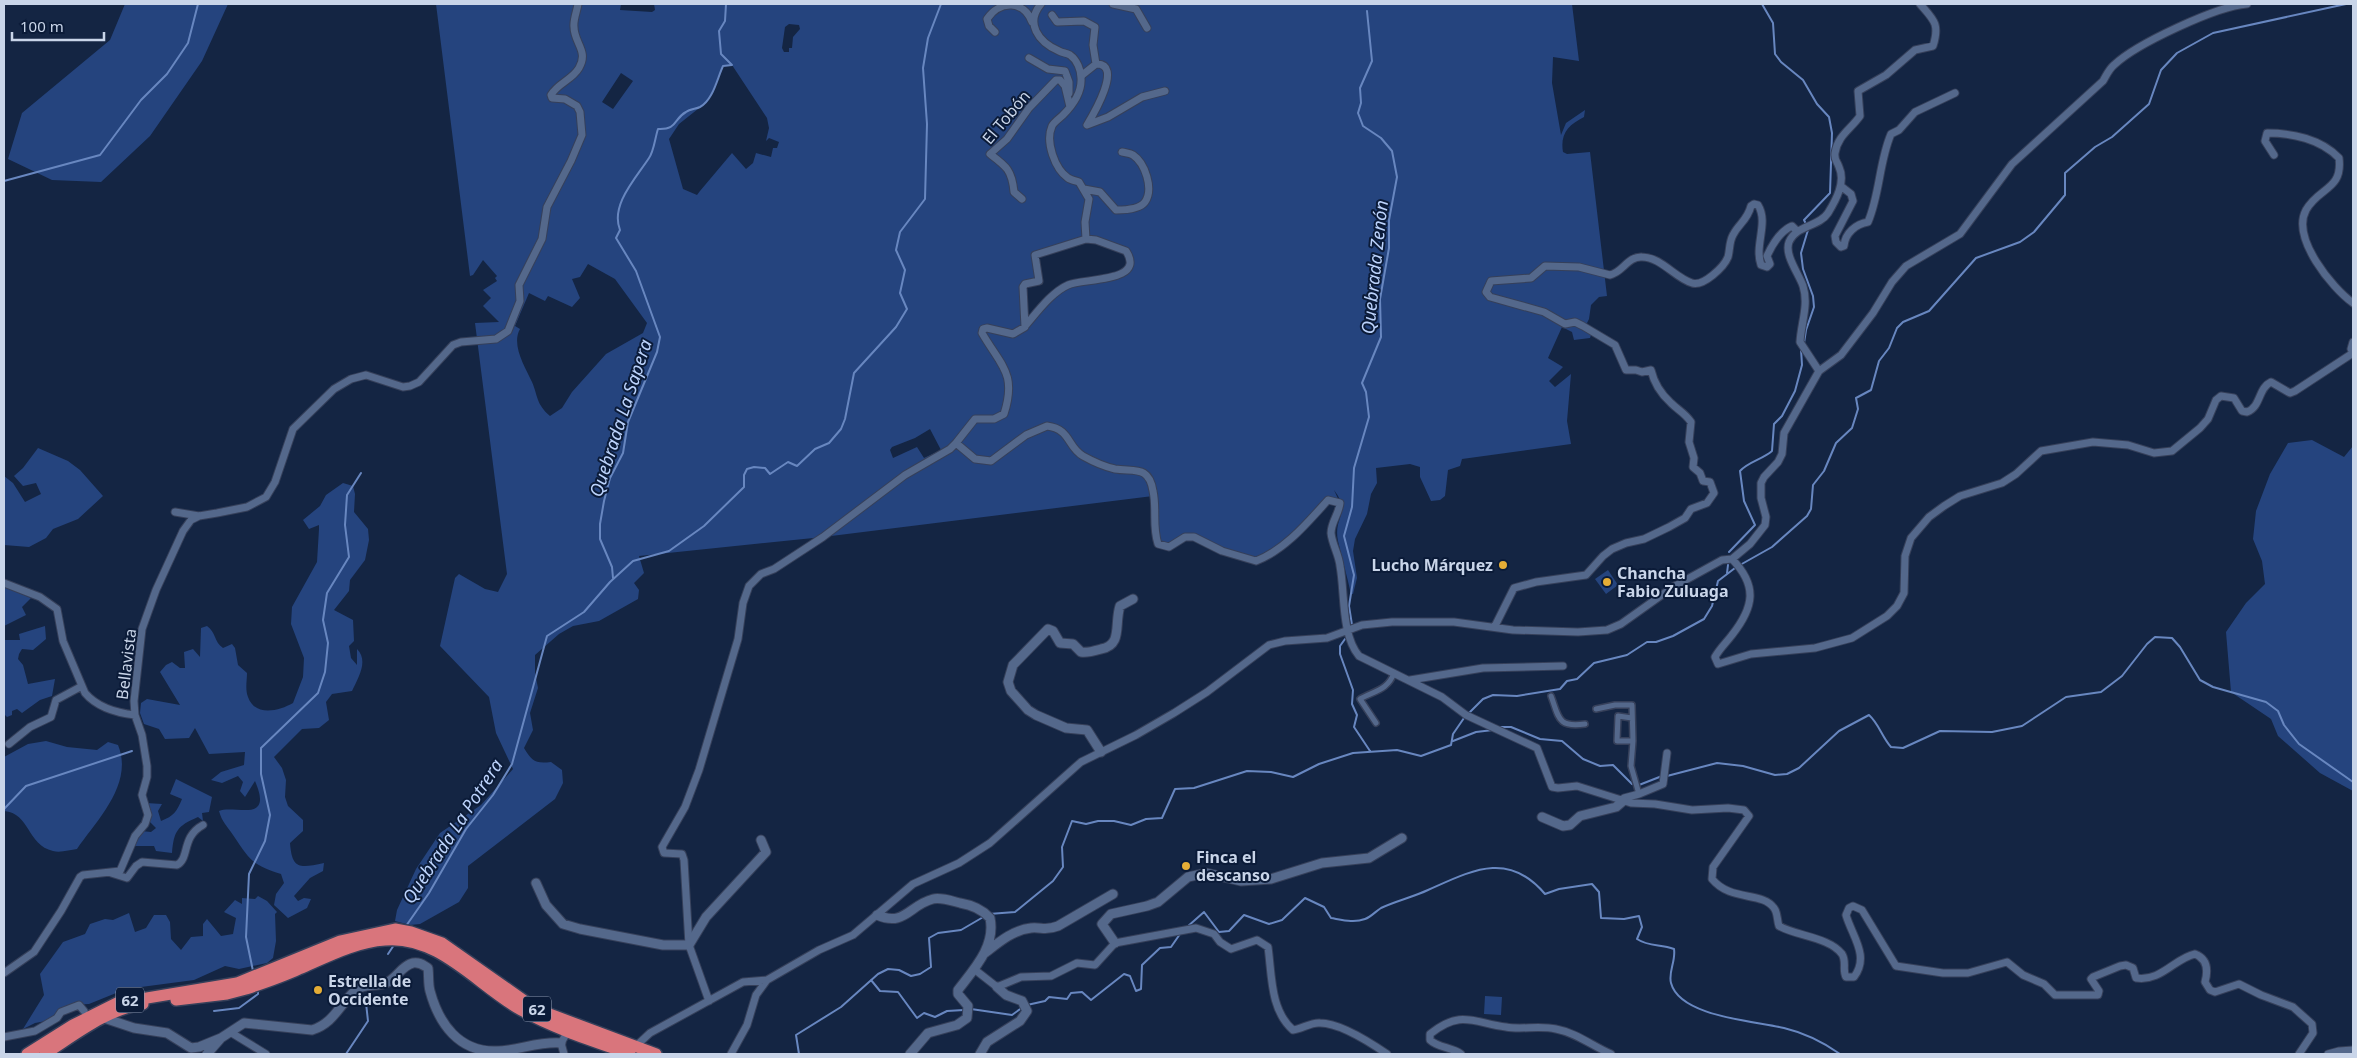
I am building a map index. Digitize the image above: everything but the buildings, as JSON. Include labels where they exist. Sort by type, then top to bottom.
[{"type":"highway","name":"62","points":[[45,1054],[104,1018],[136,1005],[227,994],[273,975],[340,941],[411,932],[429,942],[453,950],[536,1008],[633,1050]]},
{"type":"highway","name":"62","points":[[429,942],[506,1001],[537,1018],[568,1031],[633,1050],[656,1054]]},
{"type":"highway","name":"62","points":[[27,1054],[73,1025],[117,1003],[225,986],[246,985]]},
{"type":"street","points":[[175,512],[198,516],[247,507],[266,497],[275,482],[293,429],[334,389],[351,379],[366,375],[403,387],[410,386],[419,382],[453,345],[461,342],[496,339],[508,331],[520,301],[519,285],[542,239],[547,207],[582,135],[580,112],[577,106],[564,99],[552,98],[551,95],[570,79],[582,61],[582,51],[574,26],[578,4]]},
{"type":"street","points":[[996,32],[989,26],[988,19],[992,12],[1007,5],[1016,4],[1024,9],[1042,40],[1060,52],[1069,54],[1078,64],[1081,76],[1078,95],[1070,107],[1052,126],[1050,140],[1055,164],[1068,178],[1079,182],[1089,199],[1086,239]]},
{"type":"street","points":[[1033,26],[1034,12],[1041,4]]},
{"type":"street","points":[[1113,4],[1136,9],[1147,28]]},
{"type":"street","points":[[1819,371],[1802,345],[1806,302],[1802,285],[1789,252],[1789,243],[1797,231],[1827,215],[1842,187],[1839,166],[1834,155],[1845,130],[1860,116],[1858,91],[1886,75],[1915,50],[1933,46],[1936,24],[1920,4]]},
{"type":"street","points":[[633,1050],[650,1034],[743,982],[766,980],[819,950],[853,935],[913,884],[959,863],[990,843],[1081,762],[1174,713],[1206,692],[1269,645],[1285,641],[1327,638],[1362,625],[1392,622],[1454,622],[1495,626],[1513,630],[1578,632],[1615,628],[1665,592],[1722,560],[1732,559],[1750,544],[1765,525],[1766,517],[1761,498],[1761,483],[1778,462],[1782,454],[1784,433],[1819,371],[1841,356],[1873,313],[1892,282],[1906,266],[1960,234],[2012,164],[2098,86],[2114,65],[2152,40],[2218,9],[2247,4]]},
{"type":"street","points":[[1052,15],[1057,22],[1084,20],[1094,28],[1093,46],[1096,64]]},
{"type":"street","points":[[1029,58],[1048,70],[1065,71],[1069,82],[1070,107]]},
{"type":"street","points":[[1081,76],[1096,64],[1103,65],[1107,69],[1108,80],[1101,100],[1087,126],[1108,118],[1142,97],[1165,91]]},
{"type":"street","name":"El Tobón","points":[[1022,199],[1014,192],[1013,178],[1006,166],[990,154],[1007,140],[1028,108],[1056,80],[1060,80],[1065,86],[1070,107]]},
{"type":"street","points":[[1842,187],[1852,194],[1853,201],[1835,236],[1836,242],[1842,247],[1844,246],[1844,240],[1858,224],[1868,222],[1873,209],[1880,166],[1891,134],[1899,130],[1915,112],[1955,93]]},
{"type":"street","points":[[2274,155],[2265,141],[2267,133],[2286,134],[2318,142],[2339,158],[2340,175],[2306,211],[2303,226],[2308,246],[2319,266],[2334,287],[2353,303]]},
{"type":"street","points":[[1084,188],[1100,192],[1116,210],[1125,210],[1142,205],[1146,201],[1148,182],[1146,172],[1134,156],[1122,152]]},
{"type":"street","points":[[1495,626],[1514,588],[1536,582],[1586,575],[1612,549],[1626,543],[1644,539],[1669,527],[1685,518],[1691,509],[1707,503],[1714,493],[1710,482],[1703,480],[1693,467],[1694,458],[1689,442],[1691,422],[1679,408],[1664,397],[1652,379],[1651,370],[1642,372],[1626,370],[1617,347],[1611,342],[1579,324],[1565,324],[1544,312],[1490,297],[1486,292],[1488,284],[1491,281],[1531,278],[1545,266],[1579,267],[1610,276],[1634,258],[1644,256],[1664,265],[1683,279],[1699,284],[1718,270],[1728,258],[1731,238],[1747,219],[1750,206],[1758,205],[1763,216],[1758,251],[1761,265],[1767,267],[1770,264],[1767,256],[1782,233],[1792,226],[1797,231]]},
{"type":"street","points":[[709,1001],[689,946],[684,860],[682,854],[664,853],[662,847],[685,807],[701,762],[738,639],[743,603],[749,586],[761,574],[774,569],[823,537],[905,475],[950,449],[975,419],[1000,417],[1004,414],[1010,385],[1008,376],[982,333],[983,329],[1012,334],[1020,332],[1059,290],[1068,285],[1114,278],[1128,267],[1130,260],[1126,251],[1104,242],[1086,239],[1035,256],[1035,264],[1040,282],[1025,284],[1022,292],[1026,325]]},
{"type":"street","points":[[1732,559],[1741,568],[1750,586],[1750,598],[1742,621],[1715,657],[1718,664],[1751,654],[1815,648],[1852,638],[1887,616],[1897,606],[1904,593],[1905,556],[1911,538],[1929,517],[1960,496],[2002,483],[2016,474],[2041,451],[2093,442],[2128,445],[2154,453],[2172,451],[2200,428],[2208,419],[2216,400],[2221,396],[2234,398],[2242,411],[2247,412],[2254,408],[2266,384],[2271,382],[2290,392],[2295,391],[2353,353],[2350,349],[2353,342]]},
{"type":"street","points":[[956,443],[975,459],[991,461],[1038,428],[1047,426],[1064,431],[1078,453],[1085,457],[1115,469],[1134,469],[1145,474],[1153,489],[1154,526],[1158,544],[1170,547],[1185,536],[1194,537],[1222,551],[1256,560],[1274,550],[1294,534],[1328,500],[1340,503],[1331,532],[1340,566],[1342,595],[1348,629],[1353,649],[1359,656],[1442,697],[1467,715],[1488,726],[1510,734],[1536,748],[1552,787],[1577,786],[1623,801],[1692,810],[1734,808],[1748,813],[1748,819],[1733,835],[1712,867],[1712,879],[1722,889],[1731,894],[1754,897],[1770,904],[1774,908],[1779,926],[1783,929],[1798,932],[1839,951],[1845,960],[1844,973],[1846,977],[1854,977],[1860,963],[1859,946],[1846,915],[1848,908],[1853,906],[1862,910],[1896,966],[1943,973],[1963,973],[1985,970],[2007,962],[2023,975],[2044,984],[2055,995],[2098,995],[2099,991],[2091,979],[2094,977],[2126,965],[2133,968],[2136,978],[2156,975],[2195,954],[2206,965],[2208,971],[2205,982],[2210,990],[2215,992],[2239,984],[2261,995],[2293,1006],[2312,1024],[2313,1033],[2298,1054]]},
{"type":"street","name":"Bellavista","points":[[4,583],[40,596],[57,609],[63,641],[90,700],[116,712],[135,715],[136,680],[142,629],[146,614],[183,531],[188,523],[198,516]]},
{"type":"street","points":[[1101,752],[1087,730],[1066,728],[1028,710],[1011,692],[1008,682],[1009,673],[1013,665],[1048,629],[1053,631],[1060,643],[1073,644],[1081,652],[1111,646],[1115,642],[1120,606],[1133,599]]},
{"type":"street","points":[[1410,680],[1483,668],[1563,666]]},
{"type":"street","points":[[1376,722],[1360,699],[1381,690],[1389,683],[1394,673]]},
{"type":"street","points":[[10,744],[30,728],[51,717],[56,700],[82,686]]},
{"type":"street","points":[[1551,696],[1554,712],[1564,722],[1573,726],[1585,724]]},
{"type":"street","points":[[1596,709],[1615,704],[1631,704],[1633,741],[1631,766],[1638,792]]},
{"type":"street","points":[[4,973],[34,952],[62,911],[83,875],[120,871],[135,836],[144,824],[148,815],[142,796],[147,777],[147,766],[142,735],[135,715]]},
{"type":"street","points":[[1632,718],[1618,716],[1617,741],[1633,741]]},
{"type":"street","points":[[1542,816],[1563,826],[1570,825],[1580,816],[1616,808],[1624,798],[1663,784],[1666,753]]},
{"type":"street","points":[[110,873],[127,878],[136,866],[146,862],[177,865],[184,859],[190,836],[203,825]]},
{"type":"street","points":[[1115,943],[1102,924],[1111,914],[1158,902],[1188,877],[1206,873],[1241,881],[1271,879],[1322,863],[1369,858],[1402,838]]},
{"type":"street","points":[[689,946],[706,917],[766,852],[761,840]]},
{"type":"street","points":[[536,883],[546,905],[563,924],[580,930],[663,945],[689,946]]},
{"type":"street","points":[[985,953],[1021,930],[1032,928],[1048,930],[1058,926],[1113,894]]},
{"type":"street","points":[[878,915],[889,920],[896,919],[935,898],[972,904],[990,918],[992,926],[985,953],[958,990],[958,994],[968,1006],[967,1018],[957,1025],[928,1033],[910,1054]]},
{"type":"street","points":[[998,987],[1021,977],[1051,976],[1077,963],[1095,965],[1115,943],[1196,928],[1214,934],[1220,942],[1231,950],[1249,941],[1257,940],[1265,943],[1268,947],[1271,979],[1279,1012],[1282,1019],[1293,1030],[1320,1022],[1332,1025],[1376,1046],[1387,1054]]},
{"type":"street","points":[[104,1018],[134,1028],[167,1033],[191,1048],[199,1047],[221,1038],[250,1022],[312,1030],[323,1026],[332,1019],[355,990],[361,986],[380,985],[389,982],[413,963],[422,964],[428,968],[429,989],[436,1008],[455,1038],[465,1045],[477,1049],[496,1051],[534,1044],[561,1043]]},
{"type":"street","points":[[974,969],[1006,994],[1022,1001],[1027,1011],[1020,1021],[987,1042],[980,1054]]},
{"type":"street","points":[[731,1054],[747,1025],[756,995],[766,980]]},
{"type":"street","points":[[4,1037],[35,1031],[57,1018],[61,1012],[79,1005],[84,1011]]},
{"type":"street","points":[[1461,1054],[1454,1049],[1433,1043],[1430,1040],[1430,1034],[1437,1028],[1469,1018],[1506,1027],[1554,1028],[1581,1037],[1611,1054]]},
{"type":"street","points":[[564,1054],[561,1043],[568,1031]]},
{"type":"street","points":[[230,1032],[266,1054]]},
{"type":"street","points":[[208,1054],[221,1038]]},
{"type":"street","points":[[2328,1054],[2340,1050],[2353,1050]]},
{"type":"shaded area","points":[[125,4],[228,4],[202,61],[150,136],[101,182],[52,180],[8,159],[22,113],[110,40]]},
{"type":"shaded area","points":[[436,4],[621,4],[620,10],[652,12],[655,10],[654,4],[1572,4],[1579,61],[1553,57],[1552,83],[1561,135],[1566,123],[1585,110],[1584,117],[1566,131],[1562,146],[1563,152],[1567,154],[1590,152],[1607,296],[1599,297],[1591,305],[1589,319],[1585,327],[1592,332],[1590,338],[1574,340],[1572,332],[1562,327],[1548,358],[1563,367],[1549,381],[1555,387],[1571,374],[1567,421],[1571,444],[1462,459],[1460,466],[1448,470],[1445,496],[1440,500],[1431,501],[1420,477],[1420,467],[1410,464],[1376,468],[1377,483],[1371,494],[1367,514],[1355,539],[1353,551],[1357,578],[1353,594],[1351,594],[1338,541],[1337,533],[1342,505],[1334,490],[1340,503],[1328,500],[1294,534],[1256,561],[1194,537],[1169,547],[1158,544],[1153,496],[823,537],[639,556],[644,573],[634,583],[639,590],[638,599],[599,621],[573,626],[559,634],[535,655],[535,673],[538,688],[530,713],[533,730],[524,748],[534,761],[551,762],[562,770],[563,783],[555,799],[468,866],[468,888],[459,902],[420,924],[410,925],[395,921],[397,910],[416,869],[440,833],[481,805],[513,769],[496,733],[489,697],[440,646],[455,578],[459,574],[485,589],[498,592],[507,574],[475,323],[499,322],[483,306],[491,298],[483,290],[497,281],[495,278],[497,276],[483,260],[473,275],[470,276]],"holes":[[[789,24],[799,25],[800,29],[793,37],[792,48],[789,48],[789,52],[784,52],[782,48],[785,27]],[[732,65],[767,118],[769,128],[766,141],[769,138],[779,142],[777,148],[773,148],[771,157],[756,153],[753,163],[746,169],[732,153],[697,195],[683,189],[669,139],[679,124],[708,101],[723,66]],[[621,73],[633,81],[613,109],[602,102]],[[1096,240],[1129,256],[1123,271],[1059,290],[1025,325],[1025,285],[1040,278],[1035,255]],[[588,264],[615,279],[647,323],[643,333],[606,354],[572,392],[562,408],[550,416],[540,404],[520,356],[517,342],[520,329],[515,326],[529,293],[545,301],[548,296],[572,307],[580,298],[572,279],[580,277]],[[930,429],[941,450],[924,458],[917,447],[893,458],[890,450],[892,447],[915,438]]]},
{"type":"shaded area","points":[[2312,440],[2344,457],[2353,446],[2353,791],[2320,773],[2278,736],[2271,719],[2231,692],[2226,632],[2246,603],[2265,584],[2262,561],[2253,539],[2256,511],[2270,474],[2288,443]]},
{"type":"shaded area","points":[[38,448],[68,461],[80,470],[103,496],[78,519],[53,529],[46,538],[29,547],[4,545],[4,476],[13,483],[25,502],[41,494],[36,483],[23,486],[14,476],[23,468]]},
{"type":"shaded area","points":[[343,483],[353,486],[355,494],[354,512],[368,529],[369,540],[365,560],[350,580],[349,591],[334,610],[353,620],[354,641],[349,646],[351,658],[357,665],[357,649],[362,659],[362,664],[352,691],[332,694],[326,702],[329,720],[319,728],[302,729],[274,757],[282,768],[286,780],[285,797],[288,806],[303,820],[303,831],[290,843],[295,863],[309,866],[324,863],[323,871],[310,878],[294,896],[298,901],[304,898],[311,899],[307,908],[288,918],[274,905],[276,894],[284,883],[281,874],[257,864],[248,856],[225,824],[219,811],[250,810],[256,808],[260,803],[260,795],[255,781],[245,797],[240,791],[243,782],[238,776],[222,783],[211,780],[221,772],[244,765],[245,752],[209,754],[195,728],[189,738],[165,739],[159,729],[144,724],[140,713],[141,703],[147,699],[180,705],[160,672],[166,665],[172,662],[180,668],[185,668],[184,652],[193,649],[200,657],[201,628],[207,626],[223,648],[232,644],[235,648],[238,665],[247,673],[246,688],[248,697],[256,708],[274,710],[293,703],[303,677],[304,658],[291,624],[292,607],[317,562],[319,529],[319,525],[309,529],[303,520],[320,506],[326,495]]},
{"type":"shaded area","name":"Chancha Fabio Zuluaga","points":[[1608,570],[1618,585],[1606,594],[1595,579]]},
{"type":"shaded area","points":[[4,587],[31,598],[22,607],[26,615],[4,626]]},
{"type":"shaded area","points":[[45,626],[46,639],[33,650],[22,649],[18,659],[23,665],[28,684],[55,679],[52,696],[40,700],[22,713],[17,709],[12,711],[12,715],[7,717],[4,714],[4,640],[20,640],[19,634]]},
{"type":"shaded area","points":[[46,741],[67,747],[97,750],[108,742],[118,745],[122,759],[121,774],[117,787],[103,814],[77,849],[59,852],[44,848],[19,817],[4,811],[4,757],[28,744]]},
{"type":"shaded area","points":[[176,779],[212,797],[209,812],[202,813],[203,821],[198,817],[185,823],[178,830],[174,839],[172,853],[156,851],[154,846],[133,846],[141,831],[151,832],[156,828],[149,821],[146,803],[162,804],[158,811],[161,821],[177,810],[182,799],[170,794]]},
{"type":"shaded area","points":[[258,896],[267,901],[277,912],[275,914],[276,941],[273,958],[267,963],[239,969],[225,966],[194,980],[126,989],[89,1004],[71,1005],[46,1021],[35,1023],[23,1029],[44,995],[40,974],[63,942],[85,934],[90,924],[105,919],[113,920],[129,913],[135,932],[146,928],[154,915],[166,915],[170,922],[171,939],[181,950],[191,937],[203,936],[203,924],[207,919],[221,936],[233,934],[236,918],[224,912],[235,900],[242,904],[242,898],[255,899]]},
{"type":"shaded area","points":[[1485,996],[1502,997],[1501,1015],[1484,1014]]},
{"type":"waterway","points":[[4,181],[100,155],[141,100],[167,74],[188,43],[198,4]]},
{"type":"waterway","name":"Quebrada La Sapera","points":[[613,578],[612,567],[600,539],[600,524],[604,501],[610,478],[623,453],[628,422],[657,352],[660,337],[636,271],[616,238],[620,230],[618,211],[631,183],[651,155],[658,129],[669,128],[689,110],[704,104],[714,89],[723,66],[732,65],[721,54],[719,31],[725,21],[726,4]]},
{"type":"waterway","name":"Quebrada La Potrera","points":[[406,926],[429,893],[466,829],[493,795],[512,764],[547,636],[584,612],[610,582],[633,561],[669,551],[704,526],[744,487],[744,475],[747,469],[754,467],[765,468],[770,474],[788,462],[797,466],[815,449],[829,443],[841,429],[845,419],[854,373],[896,327],[907,309],[900,293],[905,270],[896,250],[900,232],[925,199],[927,124],[923,68],[928,38],[941,4]]},
{"type":"waterway","points":[[1762,4],[1773,23],[1775,54],[1781,62],[1803,80],[1817,104],[1829,117],[1832,133],[1830,193],[1804,220],[1806,224]]},
{"type":"waterway","points":[[1740,565],[1772,547],[1807,516],[1811,509],[1813,485],[1824,471],[1836,443],[1852,428],[1858,409],[1856,398],[1871,390],[1879,361],[1889,348],[1897,328],[1903,322],[1929,311],[1976,258],[2020,242],[2034,232],[2065,195],[2065,173],[2095,147],[2112,137],[2149,104],[2161,70],[2177,53],[2213,33],[2346,4]]},
{"type":"waterway","name":"Quebrada Zenón","points":[[1352,625],[1349,606],[1354,575],[1344,536],[1352,507],[1354,468],[1369,417],[1366,392],[1362,383],[1381,337],[1380,299],[1389,248],[1389,220],[1397,177],[1392,151],[1381,138],[1363,126],[1358,113],[1361,103],[1360,88],[1372,61],[1367,11]]},
{"type":"waterway","points":[[1804,343],[1806,330],[1814,307],[1813,296],[1803,269],[1801,253],[1808,230]]},
{"type":"waterway","points":[[1729,552],[1755,525],[1744,501],[1740,471],[1772,451],[1774,424],[1782,416],[1795,391],[1802,365],[1801,349]]},
{"type":"waterway","points":[[253,971],[246,937],[249,874],[265,841],[270,815],[261,774],[261,748],[318,693],[325,672],[328,643],[323,620],[327,593],[349,557],[345,525],[347,495],[361,473]]},
{"type":"waterway","points":[[1727,573],[1728,565]]},
{"type":"waterway","points":[[1468,714],[1483,699],[1493,695],[1517,696],[1560,689],[1567,681],[1577,679],[1594,663],[1627,655],[1647,642],[1656,642],[1673,636],[1704,619],[1712,606],[1718,581],[1735,568]]},
{"type":"waterway","points":[[1667,776],[1717,763],[1743,766],[1775,775],[1787,774],[1799,768],[1839,731],[1869,715],[1891,747],[1903,748],[1940,731],[1992,732],[2022,726],[2066,697],[2101,692],[2122,676],[2147,644],[2155,637],[2172,638],[2180,647],[2200,680],[2213,687],[2266,702],[2278,711],[2284,725],[2299,744],[2353,782]]},
{"type":"waterway","name":"Quebrada Zenón","points":[[1345,639],[1340,646],[1340,654],[1353,690],[1352,704],[1357,715],[1354,727],[1370,751]]},
{"type":"waterway","points":[[989,914],[1015,912],[1053,881],[1063,867],[1062,847],[1072,821],[1086,824],[1098,821],[1114,821],[1131,825],[1146,819],[1162,818],[1175,789],[1194,788],[1247,771],[1271,772],[1293,777],[1319,764],[1353,753],[1397,750],[1421,756],[1451,745],[1453,734],[1464,718]]},
{"type":"waterway","points":[[1500,727],[1511,727],[1540,739],[1562,741],[1583,759],[1600,766],[1613,765],[1632,784],[1639,785],[1662,776]]},
{"type":"waterway","points":[[1453,741],[1476,732],[1493,730]]},
{"type":"waterway","points":[[4,809],[26,786],[132,751]]},
{"type":"waterway","points":[[1187,927],[1204,912],[1219,932],[1229,931],[1244,915],[1269,924],[1282,920],[1305,898],[1324,907],[1331,918],[1357,921],[1367,918],[1381,908],[1459,876],[1489,868],[1503,868],[1517,872],[1531,880],[1545,894],[1559,889],[1592,884],[1599,892],[1601,918],[1624,919],[1639,916],[1642,927],[1637,939],[1646,943],[1674,949],[1670,975],[1671,983],[1677,994],[1688,1003],[1720,1016],[1799,1032],[1840,1054]]},
{"type":"waterway","points":[[799,1054],[796,1035],[841,1007],[878,974],[888,969],[899,970],[911,976],[920,974],[931,967],[929,938],[938,933],[961,930],[985,916]]},
{"type":"waterway","points":[[1027,1005],[1045,1001],[1049,997],[1067,999],[1071,993],[1082,992],[1091,1000],[1124,974],[1130,976],[1136,991],[1141,989],[1142,965],[1160,948],[1171,947],[1180,934]]},
{"type":"waterway","name":"Quebrada La Potrera","points":[[388,954],[394,945]]},
{"type":"waterway","points":[[871,980],[880,991],[898,992],[917,1018],[924,1013],[935,1017],[947,1011],[964,1010]]},
{"type":"waterway","points":[[214,1011],[239,1008],[258,994],[258,990]]},
{"type":"waterway","points":[[346,1054],[368,1021],[366,1003]]},
{"type":"waterway","points":[[971,1009],[1012,1015],[1023,1007]]},
{"type":"place","name":"Lucho Márquez","points":[[1503,565]]},
{"type":"place","name":"Chancha Fabio Zuluaga","points":[[1607,582]]},
{"type":"place","name":"Finca el descanso","points":[[1186,866]]},
{"type":"place","name":"Estrella de Occidente","points":[[318,990]]}]
